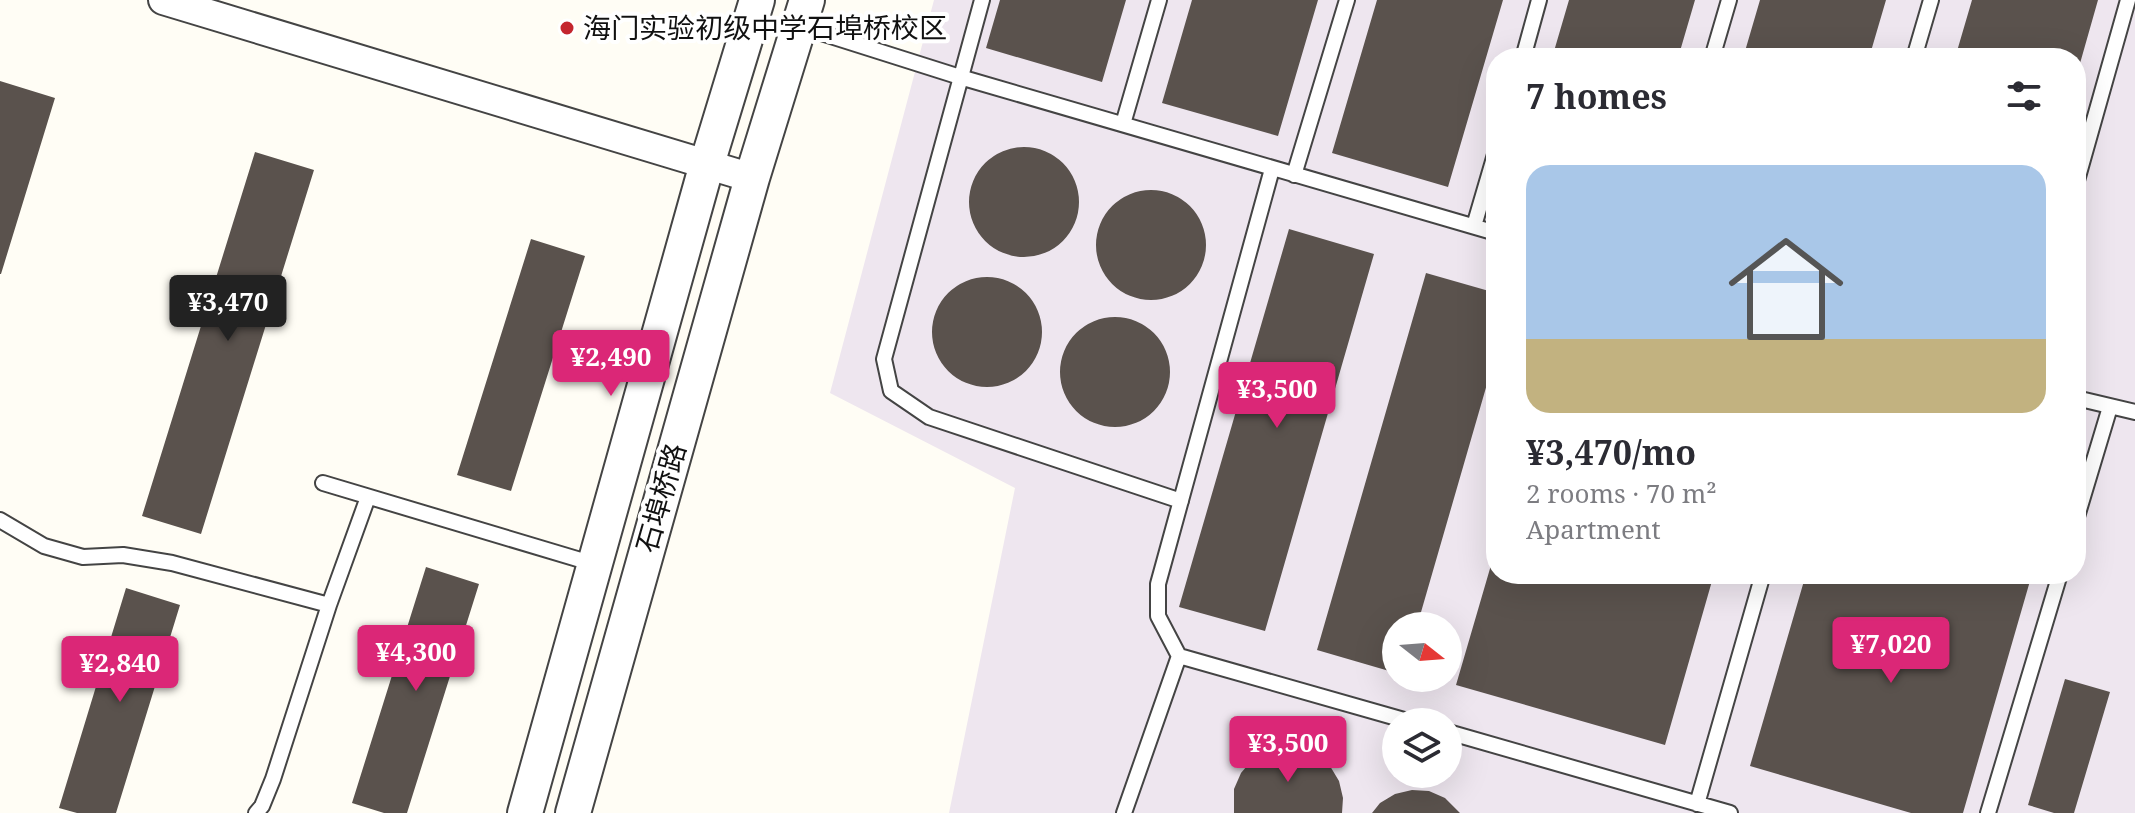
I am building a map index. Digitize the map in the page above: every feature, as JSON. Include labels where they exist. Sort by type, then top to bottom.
[{"type":"street","points":[[163,0],[752,178]]},
{"type":"street","name":"石埠桥路","points":[[525,813],[707,164],[757,0]]},
{"type":"street","name":"石埠桥路","points":[[573,813],[752,178],[803,13]]},
{"type":"lane","points":[[982,0],[884,359],[891,391],[929,417],[1181,501]]},
{"type":"lane","points":[[1123,124],[1159,0]]},
{"type":"lane","points":[[1294,175],[1347,0]]},
{"type":"lane","points":[[1526,48],[1539,0]]},
{"type":"lane","points":[[1715,48],[1729,0]]},
{"type":"lane","points":[[1917,48],[1931,0]]},
{"type":"lane","points":[[2086,149],[2128,0]]},
{"type":"lane","points":[[803,13],[960,77],[1486,230]]},
{"type":"lane","points":[[1272,169],[1158,584],[1158,616],[1179,656],[1382,714]]},
{"type":"lane","points":[[1474,226],[1486,185]]},
{"type":"lane","points":[[2086,401],[2135,412]]},
{"type":"lane","points":[[2086,487],[2110,407]]},
{"type":"lane","points":[[323,483],[594,564]]},
{"type":"lane","points":[[256,813],[273,779],[329,605],[368,497]]},
{"type":"lane","points":[[0,520],[44,546],[83,557],[123,555],[172,563],[329,605]]},
{"type":"lane","points":[[1697,804],[1760,584]]},
{"type":"lane","points":[[1988,813],[2057,584]]},
{"type":"lane","points":[[1124,813],[1179,656]]},
{"type":"lane","points":[[1462,736],[1730,813]]},
{"type":"shaded area","points":[[934,0],[2135,0],[2135,813],[949,813],[1015,488],[830,393]]},
{"type":"building","points":[[1000,0],[1126,0],[1102,82],[986,48]]},
{"type":"building","points":[[1192,0],[1318,0],[1278,136],[1162,103]]},
{"type":"building","points":[[1377,0],[1503,0],[1489,48],[1486,48],[1486,58],[1448,187],[1332,153]]},
{"type":"building","points":[[1569,0],[1695,0],[1681,48],[1555,48]]},
{"type":"building","points":[[1760,0],[1886,0],[1872,48],[1746,48]]},
{"type":"building","points":[[1972,0],[2098,0],[2084,48],[1958,48]]},
{"type":"building","points":[[0,81],[55,98],[1,274],[0,274]]},
{"type":"building","points":[[1024,147],[1045,151],[1063,163],[1075,181],[1079,202],[1075,223],[1063,241],[1045,253],[1024,257],[1003,253],[985,241],[973,223],[969,202],[973,181],[985,163],[1003,151]]},
{"type":"building","points":[[255,152],[314,170],[201,534],[142,516]]},
{"type":"building","points":[[1151,190],[1172,194],[1190,206],[1202,224],[1206,245],[1202,266],[1190,284],[1172,296],[1151,300],[1130,296],[1112,284],[1100,266],[1096,245],[1100,224],[1112,206],[1130,194]]},
{"type":"building","points":[[1289,229],[1374,254],[1265,631],[1179,607]]},
{"type":"building","points":[[531,239],[585,256],[511,491],[457,475]]},
{"type":"building","points":[[1426,273],[1486,290],[1486,388],[1421,612],[1382,612],[1382,669],[1317,650]]},
{"type":"building","points":[[987,277],[1008,281],[1026,293],[1038,311],[1042,332],[1038,353],[1026,371],[1008,383],[987,387],[966,383],[948,371],[936,353],[932,332],[936,311],[948,293],[966,281]]},
{"type":"building","points":[[1115,317],[1136,321],[1154,333],[1166,351],[1170,372],[1166,393],[1154,411],[1136,423],[1115,427],[1094,423],[1076,411],[1064,393],[1060,372],[1064,351],[1076,333],[1094,321]]},
{"type":"building","points":[[426,567],[479,584],[407,813],[384,813],[352,803]]},
{"type":"building","points":[[1486,582],[1711,584],[1665,745],[1462,687],[1462,664]]},
{"type":"building","points":[[1803,584],[2029,584],[1963,813],[1911,813],[1750,766]]},
{"type":"building","points":[[126,588],[180,605],[116,813],[77,813],[59,808]]},
{"type":"building","points":[[2065,679],[2110,692],[2074,813],[2054,813],[2028,805]]},
{"type":"building","points":[[1283,746],[1301,748],[1317,755],[1330,766],[1339,781],[1342,813],[1234,813],[1234,789],[1241,773],[1252,760],[1266,751]]},
{"type":"building","points":[[1412,790],[1429,791],[1445,798],[1460,813],[1372,813],[1380,803],[1395,794]]},
{"type":"place","name":"海门实验初级中学石埠桥校区","points":[[567,28]]}]
